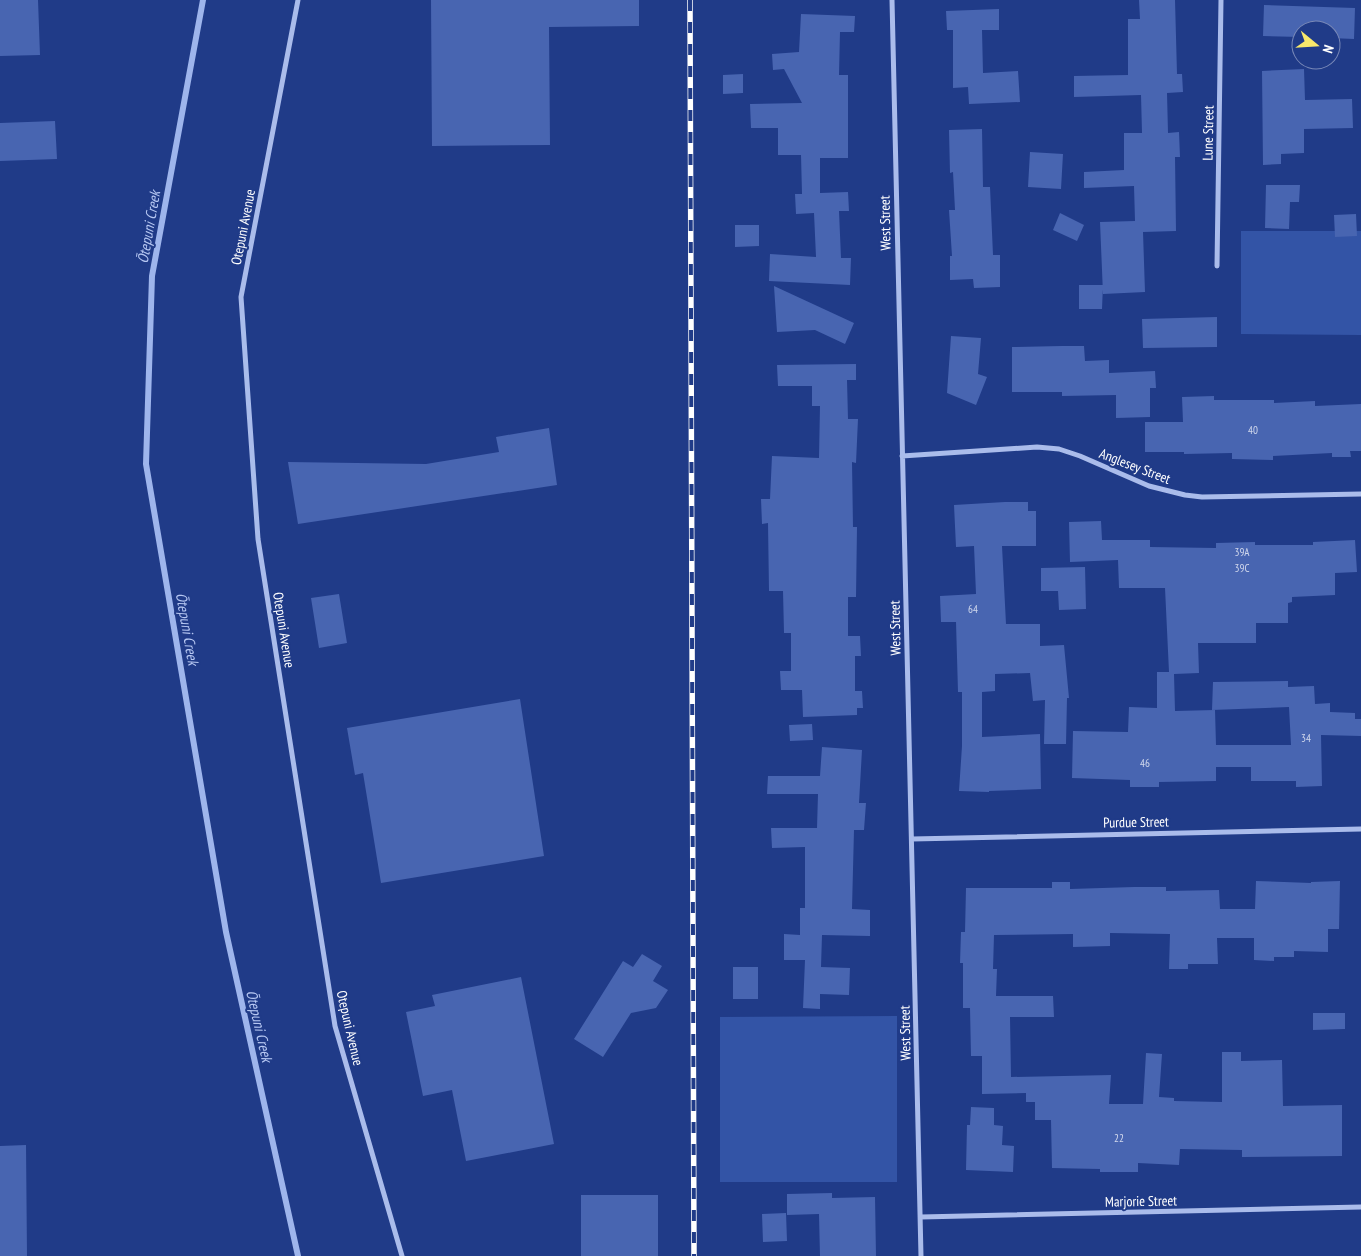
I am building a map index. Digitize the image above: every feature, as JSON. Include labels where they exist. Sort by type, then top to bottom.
[{"type":"street","name":"Otepuni Avenue","points":[[298,0],[241,297],[258,539],[335,1026],[402,1256]]},
{"type":"street","name":"West Street","points":[[892,0],[922,1256]]},
{"type":"street","name":"Lune Street","points":[[1217,266],[1221,0]]},
{"type":"street","name":"Anglesey Street","points":[[902,456],[1038,448],[1059,449],[1080,456],[1149,486],[1185,495],[1202,497],[1361,494]]},
{"type":"street","name":"Purdue Street","points":[[912,838],[1361,828]]},
{"type":"street","name":"Marjorie Street","points":[[921,1217],[1361,1207]]},
{"type":"shaded area","points":[[1241,231],[1361,231],[1361,335],[1241,334]]},
{"type":"shaded area","points":[[897,1016],[897,1182],[720,1182],[720,1017]]},
{"type":"building","points":[[0,0],[38,0],[40,55],[0,56]]},
{"type":"building","points":[[431,0],[639,0],[639,26],[549,27],[550,145],[432,146]]},
{"type":"building","points":[[1139,0],[1175,0],[1177,74],[1182,74],[1183,92],[1167,93],[1168,133],[1179,132],[1180,157],[1175,157],[1176,231],[1143,232],[1145,292],[1103,294],[1100,222],[1135,221],[1134,186],[1084,188],[1084,172],[1124,170],[1124,133],[1142,133],[1141,95],[1074,97],[1074,76],[1128,75],[1128,19],[1140,19]]},
{"type":"building","points":[[1264,5],[1355,8],[1354,39],[1341,38],[1341,20],[1291,20],[1291,37],[1263,36]]},
{"type":"building","points":[[999,9],[999,30],[982,30],[983,73],[1018,71],[1020,102],[969,104],[968,87],[953,88],[953,30],[947,30],[946,11]]},
{"type":"building","points":[[801,14],[855,16],[854,32],[840,32],[839,75],[848,75],[848,158],[820,158],[820,193],[848,192],[849,211],[839,211],[841,258],[851,258],[850,285],[769,281],[770,254],[816,257],[814,213],[796,214],[795,194],[802,194],[801,155],[778,155],[778,128],[751,128],[750,104],[802,103],[784,69],[773,70],[772,54],[799,52]]},
{"type":"building","points":[[1304,70],[1305,100],[1352,99],[1353,128],[1304,129],[1304,153],[1281,154],[1281,164],[1263,165],[1262,71]]},
{"type":"building","points":[[743,74],[743,93],[723,94],[723,75]]},
{"type":"building","points":[[55,121],[57,159],[0,161],[0,123]]},
{"type":"building","points":[[982,129],[983,187],[990,187],[993,255],[1000,255],[1000,287],[974,288],[973,279],[950,280],[950,256],[952,256],[949,210],[955,210],[953,172],[950,173],[949,130]]},
{"type":"building","points":[[1030,152],[1063,154],[1061,189],[1028,187]]},
{"type":"building","points":[[1266,185],[1300,185],[1299,202],[1290,202],[1289,229],[1265,228]]},
{"type":"building","points":[[1060,213],[1084,225],[1077,241],[1053,230]]},
{"type":"building","points":[[1356,214],[1357,236],[1335,237],[1334,215]]},
{"type":"building","points":[[735,225],[759,225],[759,246],[735,247]]},
{"type":"building","points":[[1079,285],[1103,285],[1102,309],[1079,309]]},
{"type":"building","points":[[774,286],[854,323],[845,344],[815,330],[777,332]]},
{"type":"building","points":[[1217,317],[1217,347],[1143,348],[1142,319]]},
{"type":"building","points":[[951,336],[981,338],[978,374],[987,377],[976,405],[947,393]]},
{"type":"building","points":[[1084,346],[1085,361],[1109,360],[1109,373],[1155,371],[1156,388],[1150,388],[1150,417],[1116,418],[1116,395],[1062,396],[1062,392],[1012,392],[1012,347]]},
{"type":"building","points":[[856,364],[856,380],[847,380],[848,419],[858,419],[856,463],[852,462],[853,527],[857,527],[856,597],[848,597],[848,636],[860,636],[861,656],[855,656],[855,691],[862,691],[863,708],[857,708],[857,715],[803,717],[802,690],[781,690],[780,671],[791,671],[791,633],[784,633],[783,591],[769,591],[768,523],[762,524],[761,499],[770,499],[772,456],[819,458],[820,406],[812,406],[812,386],[778,386],[777,365]]},
{"type":"building","points":[[1214,396],[1214,400],[1274,400],[1274,403],[1315,401],[1315,406],[1361,404],[1361,451],[1350,451],[1351,457],[1332,457],[1332,453],[1273,456],[1273,460],[1232,459],[1232,453],[1184,454],[1184,452],[1145,452],[1145,422],[1183,422],[1182,397]]},
{"type":"building","points":[[549,428],[557,485],[298,524],[288,462],[426,464],[499,452],[496,437]]},
{"type":"building","points":[[1028,502],[1028,511],[1036,511],[1036,546],[1002,546],[1006,624],[1040,624],[1040,646],[1064,645],[1069,698],[1067,698],[1066,744],[1044,744],[1045,700],[1033,701],[1030,673],[995,674],[995,691],[982,692],[982,737],[1040,734],[1041,789],[989,792],[959,791],[962,746],[962,692],[958,692],[956,622],[941,622],[940,596],[976,594],[974,546],[956,547],[954,505]]},
{"type":"building","points":[[1101,521],[1102,540],[1150,540],[1150,547],[1216,548],[1216,543],[1255,542],[1255,545],[1313,545],[1313,542],[1355,540],[1357,572],[1335,573],[1335,595],[1292,597],[1292,602],[1288,603],[1288,623],[1256,623],[1256,643],[1198,643],[1199,673],[1174,674],[1175,711],[1215,710],[1216,745],[1291,745],[1289,707],[1212,710],[1213,682],[1288,681],[1288,687],[1314,686],[1315,704],[1330,703],[1330,712],[1355,713],[1355,719],[1361,719],[1361,736],[1321,735],[1322,786],[1296,787],[1296,781],[1251,781],[1251,767],[1216,767],[1216,781],[1159,782],[1159,787],[1130,787],[1130,780],[1072,778],[1073,731],[1128,732],[1129,707],[1157,708],[1157,672],[1169,672],[1165,588],[1119,588],[1118,560],[1070,562],[1069,522]]},
{"type":"building","points":[[1085,567],[1086,609],[1059,610],[1058,591],[1041,591],[1041,568]]},
{"type":"building","points":[[339,594],[347,643],[319,648],[311,598]]},
{"type":"building","points":[[520,699],[544,856],[381,883],[363,773],[355,775],[347,728]]},
{"type":"building","points":[[812,724],[813,740],[790,741],[789,725]]},
{"type":"building","points":[[822,747],[862,750],[859,803],[866,803],[864,830],[854,830],[852,909],[870,910],[870,936],[822,935],[821,967],[850,968],[849,995],[820,994],[820,1009],[803,1008],[805,960],[784,960],[784,934],[800,935],[800,908],[805,908],[805,847],[772,848],[771,828],[817,828],[818,794],[767,794],[768,776],[820,776]]},
{"type":"building","points":[[1256,881],[1311,883],[1340,881],[1339,929],[1328,929],[1328,952],[1294,951],[1294,957],[1274,957],[1274,961],[1254,960],[1254,938],[1217,938],[1218,964],[1188,964],[1188,969],[1169,969],[1170,934],[1110,933],[1110,946],[1073,947],[1073,934],[994,935],[993,969],[997,969],[996,996],[1053,996],[1054,1017],[1010,1017],[1011,1077],[1111,1075],[1109,1104],[1143,1104],[1146,1053],[1162,1054],[1159,1097],[1174,1098],[1174,1101],[1222,1102],[1222,1052],[1241,1052],[1241,1061],[1282,1060],[1283,1106],[1342,1105],[1342,1156],[1242,1157],[1242,1150],[1180,1149],[1179,1165],[1138,1163],[1138,1172],[1100,1172],[1100,1169],[1052,1168],[1051,1120],[1035,1120],[1035,1102],[1026,1102],[1026,1093],[982,1094],[982,1056],[971,1056],[970,1008],[963,1008],[963,963],[960,963],[961,932],[965,932],[966,888],[1052,888],[1052,882],[1070,882],[1070,889],[1166,887],[1166,891],[1219,890],[1220,909],[1255,909]]},
{"type":"building","points":[[642,954],[662,966],[653,981],[668,990],[656,1008],[631,1013],[603,1057],[574,1039],[623,961],[633,967]]},
{"type":"building","points":[[733,967],[758,967],[758,999],[733,999]]},
{"type":"building","points":[[521,977],[554,1144],[466,1161],[452,1090],[423,1096],[406,1012],[435,1006],[432,995]]},
{"type":"building","points":[[1313,1013],[1345,1013],[1345,1029],[1313,1030]]},
{"type":"building","points":[[971,1107],[994,1108],[994,1125],[1003,1126],[1002,1145],[1014,1146],[1013,1172],[966,1170],[967,1125],[970,1125]]},
{"type":"building","points":[[26,1145],[27,1256],[0,1256],[0,1146]]},
{"type":"building","points":[[832,1193],[832,1198],[875,1197],[876,1256],[820,1256],[819,1214],[787,1215],[787,1194]]},
{"type":"building","points":[[581,1195],[658,1195],[658,1256],[581,1256]]},
{"type":"building","points":[[786,1213],[787,1241],[763,1242],[762,1214]]},
{"type":"waterway","name":"Ōtepuni Creek","points":[[203,0],[152,276],[146,464],[226,932],[298,1256]]},
{"type":"railway","points":[[690,0],[694,1256]]}]
